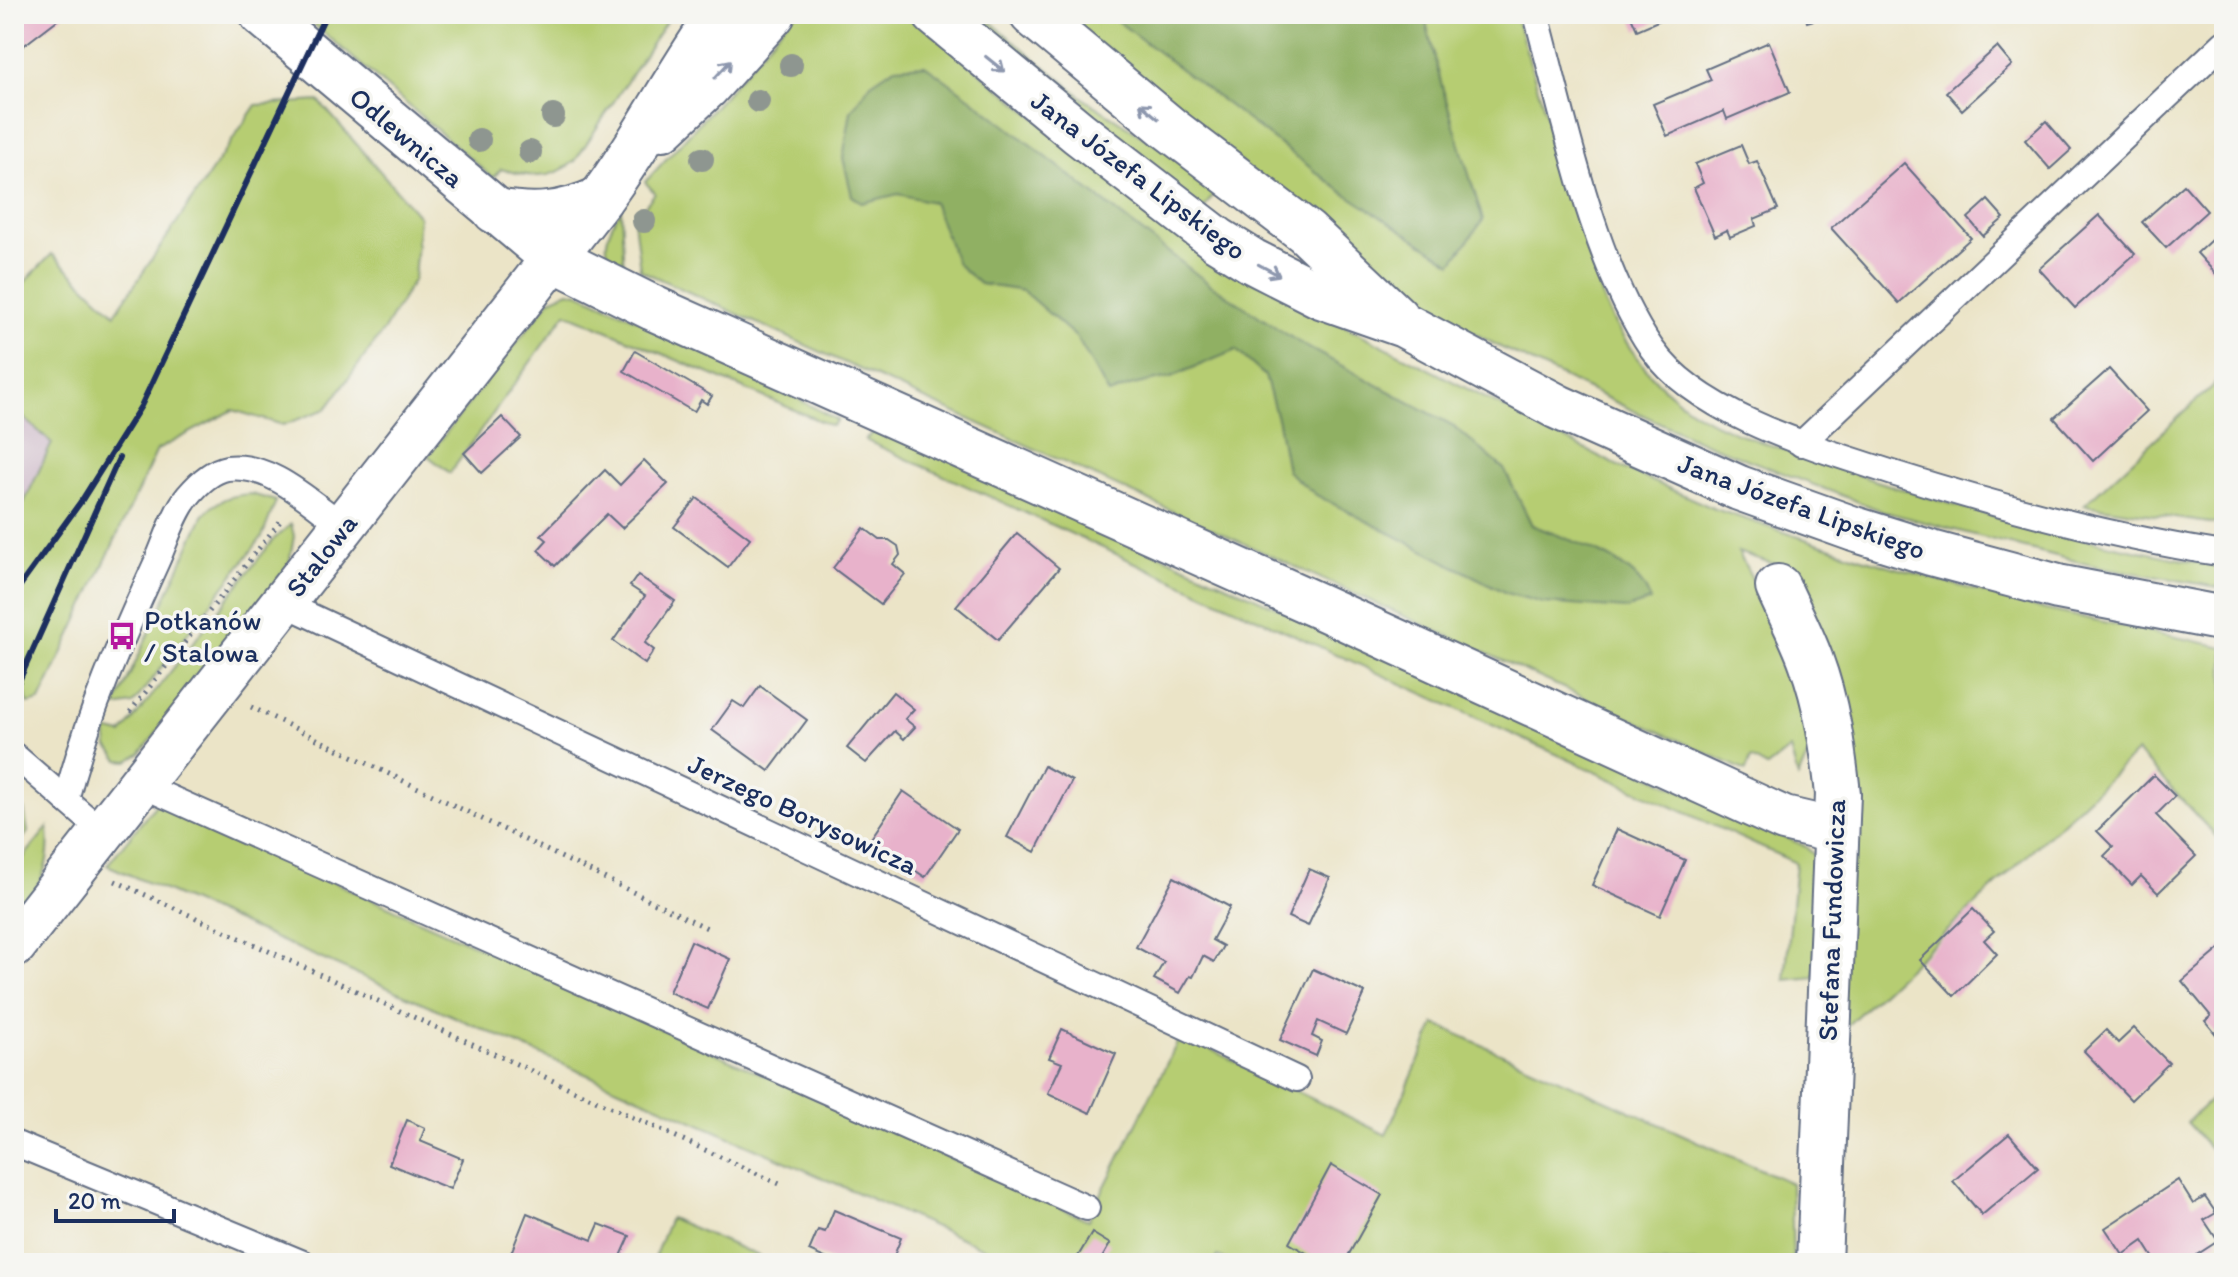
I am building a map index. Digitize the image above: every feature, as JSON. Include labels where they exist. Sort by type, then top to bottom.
[{"type":"street","name":"Odlewnicza","points":[[262,14],[554,259],[653,308],[1321,607],[1784,819],[1835,831]]},
{"type":"street","name":"Stalowa","points":[[14,945],[600,199],[627,162],[685,63],[720,14]]},
{"type":"street","name":"Stalowa","points":[[627,162],[707,87],[773,14]]},
{"type":"street","name":"Jana Józefa Lipskiego","points":[[935,14],[1079,133],[1218,240],[1321,296],[1404,325],[1558,407],[1662,455],[1786,505],[1931,553],[2024,578],[2224,619]]},
{"type":"street","name":"Jana Józefa Lipskiego","points":[[1032,14],[1169,128],[1306,232],[1404,325]]},
{"type":"street","points":[[495,211],[524,216],[544,215],[574,211],[600,199]]},
{"type":"street","points":[[495,211],[510,240],[516,261],[517,306]]},
{"type":"street","name":"Stefana Fundowicza","points":[[1778,587],[1811,660],[1824,704],[1838,794],[1819,1263]]},
{"type":"lane","points":[[1539,15],[1584,189],[1604,249],[1635,321],[1653,351],[1669,368],[1697,390],[1758,425],[1801,444],[2042,517],[2224,554]]},
{"type":"lane","points":[[1801,444],[2224,43]]},
{"type":"lane","points":[[66,800],[90,714],[122,636],[186,498],[204,479],[225,468],[248,468],[274,476],[344,526]]},
{"type":"lane","name":"Jerzego Borysowicza","points":[[283,603],[1297,1079]]},
{"type":"lane","points":[[14,755],[66,800],[91,848]]},
{"type":"lane","points":[[141,785],[1087,1208]]},
{"type":"lane","points":[[14,1143],[303,1263]]},
{"type":"path","points":[[90,714],[123,721],[301,496]]},
{"type":"path","points":[[215,689],[707,928]]},
{"type":"path","points":[[91,848],[784,1186]]},
{"type":"shaded area","points":[[14,409],[53,443],[14,524]]},
{"type":"green space","points":[[302,14],[671,14],[575,161],[548,175],[531,176],[501,169],[493,178]]},
{"type":"green space","points":[[793,14],[909,14],[1083,156],[1317,312],[1614,464],[1715,509],[1862,558],[2037,608],[2224,647],[2224,845],[2137,752],[1841,1031],[1847,922],[1789,569],[1738,552],[1771,614],[1805,689],[1817,758],[1808,755],[1798,777],[1790,749],[1767,767],[1751,758],[1746,771],[640,270],[634,220],[655,193],[645,182],[724,96]]},
{"type":"green space","points":[[957,14],[981,14],[1087,101],[1220,185],[1201,213]]},
{"type":"green space","points":[[1054,14],[1515,14],[1605,305],[1637,357],[1656,381],[1679,401],[1708,420],[1740,434],[1909,491],[2065,535],[2224,567],[2224,588],[2095,566],[1885,512],[1707,444],[1496,345],[1431,310],[1387,279]]},
{"type":"green space","points":[[1108,14],[1424,14],[1441,83],[1483,220],[1452,263],[1341,191]]},
{"type":"green space","points":[[925,65],[1208,283],[1303,345],[1454,426],[1504,469],[1532,525],[1618,563],[1644,587],[1650,601],[1627,609],[1543,603],[1506,593],[1316,495],[1287,471],[1265,376],[1236,350],[1171,377],[1109,394],[1077,338],[1023,291],[980,284],[957,264],[933,202],[898,194],[862,203],[852,196],[843,158],[851,111],[871,83],[895,67]]},
{"type":"green space","points":[[319,101],[419,216],[414,279],[384,330],[326,409],[283,425],[233,410],[157,450],[40,701],[28,704],[14,645],[14,524],[52,443],[14,409],[14,293],[52,254],[115,314],[256,105]]},
{"type":"green space","points":[[621,209],[624,276],[611,260],[607,244]]},
{"type":"green space","points":[[569,291],[717,355],[837,420],[832,426],[566,313],[450,473],[428,456],[551,299]]},
{"type":"green space","points":[[2224,375],[2224,525],[2084,505]]},
{"type":"green space","points":[[878,427],[1805,846],[1817,859],[1815,977],[1785,980],[1796,863],[865,440]]},
{"type":"green space","points":[[251,494],[276,501],[262,537],[133,704],[115,707],[203,516],[224,499]]},
{"type":"green space","points":[[291,524],[294,536],[289,564],[140,754],[128,761],[119,760],[108,747],[106,730],[122,734],[274,539]]},
{"type":"green space","points":[[14,799],[24,809],[28,832],[14,850]]},
{"type":"green space","points":[[157,803],[1088,1220],[1181,1035],[1386,1135],[1435,1024],[1791,1183],[1793,1263],[1233,1263],[1218,1256],[1214,1263],[1018,1263],[107,865]]},
{"type":"green space","points":[[48,827],[46,867],[14,920],[14,869]]},
{"type":"green space","points":[[2224,1087],[2224,1164],[2187,1122]]},
{"type":"green space","points":[[670,1218],[775,1263],[652,1263]]},
{"type":"building","points":[[14,14],[65,14],[14,53]]},
{"type":"building","points":[[1630,14],[1674,14],[1637,30]]},
{"type":"building","points":[[1805,14],[1831,14],[1831,15],[1807,22]]},
{"type":"building","points":[[1769,42],[1790,92],[1727,119],[1724,111],[1667,136],[1653,104],[1711,80],[1706,69]]},
{"type":"building","points":[[1997,47],[2012,65],[1962,110],[1946,92]]},
{"type":"building","points":[[2046,121],[2071,150],[2050,169],[2025,140]]},
{"type":"building","points":[[1741,145],[1749,164],[1757,161],[1778,209],[1754,219],[1756,226],[1730,237],[1727,230],[1715,236],[1694,188],[1703,183],[1695,164]]},
{"type":"building","points":[[1904,163],[1971,238],[1899,303],[1831,228]]},
{"type":"building","points":[[2184,185],[2207,211],[2166,248],[2142,222]]},
{"type":"building","points":[[1988,200],[2004,218],[1983,236],[1968,218]]},
{"type":"building","points":[[2099,215],[2135,254],[2075,308],[2039,269]]},
{"type":"building","points":[[2224,228],[2224,283],[2197,253]]},
{"type":"building","points":[[635,351],[712,396],[707,404],[701,400],[694,412],[624,371]]},
{"type":"building","points":[[2109,369],[2147,411],[2093,461],[2054,418]]},
{"type":"building","points":[[502,417],[521,437],[482,473],[464,453]]},
{"type":"building","points":[[644,460],[668,484],[622,528],[607,514],[555,566],[538,550],[547,540],[541,535],[605,470],[620,485]]},
{"type":"building","points":[[697,498],[750,538],[728,567],[674,527]]},
{"type":"building","points":[[864,528],[880,540],[889,540],[898,546],[900,555],[893,564],[905,574],[881,604],[833,568]]},
{"type":"building","points":[[1017,533],[1059,568],[998,640],[956,606]]},
{"type":"building","points":[[638,575],[675,601],[645,643],[654,650],[645,664],[613,641],[645,596],[630,586]]},
{"type":"building","points":[[760,686],[807,720],[769,771],[712,730],[733,701],[744,708]]},
{"type":"building","points":[[893,692],[914,709],[905,719],[915,727],[904,739],[895,731],[866,763],[847,748]]},
{"type":"building","points":[[1044,766],[1072,781],[1035,852],[1007,837]]},
{"type":"building","points":[[2154,775],[2175,796],[2156,815],[2196,856],[2158,893],[2141,876],[2132,885],[2104,856],[2113,847],[2097,831]]},
{"type":"building","points":[[903,791],[958,829],[925,877],[870,840]]},
{"type":"building","points":[[1617,829],[1685,860],[1660,916],[1592,885]]},
{"type":"building","points":[[1309,869],[1330,878],[1308,926],[1288,917]]},
{"type":"building","points":[[1174,877],[1230,907],[1212,940],[1223,946],[1214,962],[1203,956],[1193,977],[1190,976],[1180,993],[1154,979],[1164,962],[1136,947]]},
{"type":"building","points":[[1973,909],[1994,931],[1984,940],[1997,954],[1954,996],[1920,960]]},
{"type":"building","points":[[691,941],[730,959],[708,1009],[669,992]]},
{"type":"building","points":[[2221,948],[2224,952],[2224,1034],[2219,1038],[2205,1021],[2211,1016],[2182,981]]},
{"type":"building","points":[[1313,969],[1365,993],[1346,1034],[1318,1021],[1312,1036],[1322,1041],[1316,1056],[1280,1040]]},
{"type":"building","points":[[2134,1028],[2169,1063],[2131,1100],[2084,1051],[2106,1030],[2118,1043]]},
{"type":"building","points":[[1062,1029],[1116,1054],[1090,1113],[1048,1093],[1062,1063],[1049,1058]]},
{"type":"building","points":[[407,1120],[425,1128],[420,1141],[463,1159],[450,1189],[389,1164]]},
{"type":"building","points":[[2009,1134],[2038,1168],[1982,1215],[1953,1181]]},
{"type":"building","points":[[1331,1165],[1382,1195],[1344,1263],[1324,1263],[1289,1243]]},
{"type":"building","points":[[2178,1180],[2193,1204],[2205,1197],[2216,1213],[2204,1220],[2218,1241],[2184,1263],[2157,1263],[2143,1241],[2123,1255],[2105,1228]]},
{"type":"building","points":[[834,1210],[901,1238],[891,1263],[836,1263],[809,1251],[818,1230],[825,1232]]},
{"type":"building","points":[[527,1213],[592,1240],[599,1224],[630,1236],[618,1263],[507,1263]]},
{"type":"building","points":[[1092,1233],[1110,1244],[1099,1263],[1074,1263]]},
{"type":"railway","points":[[14,594],[82,500],[141,406],[326,14]]},
{"type":"railway","points":[[14,692],[119,458]]},
{"type":"place","name":"Potkanów / Stalowa","points":[[122,636]]}]
